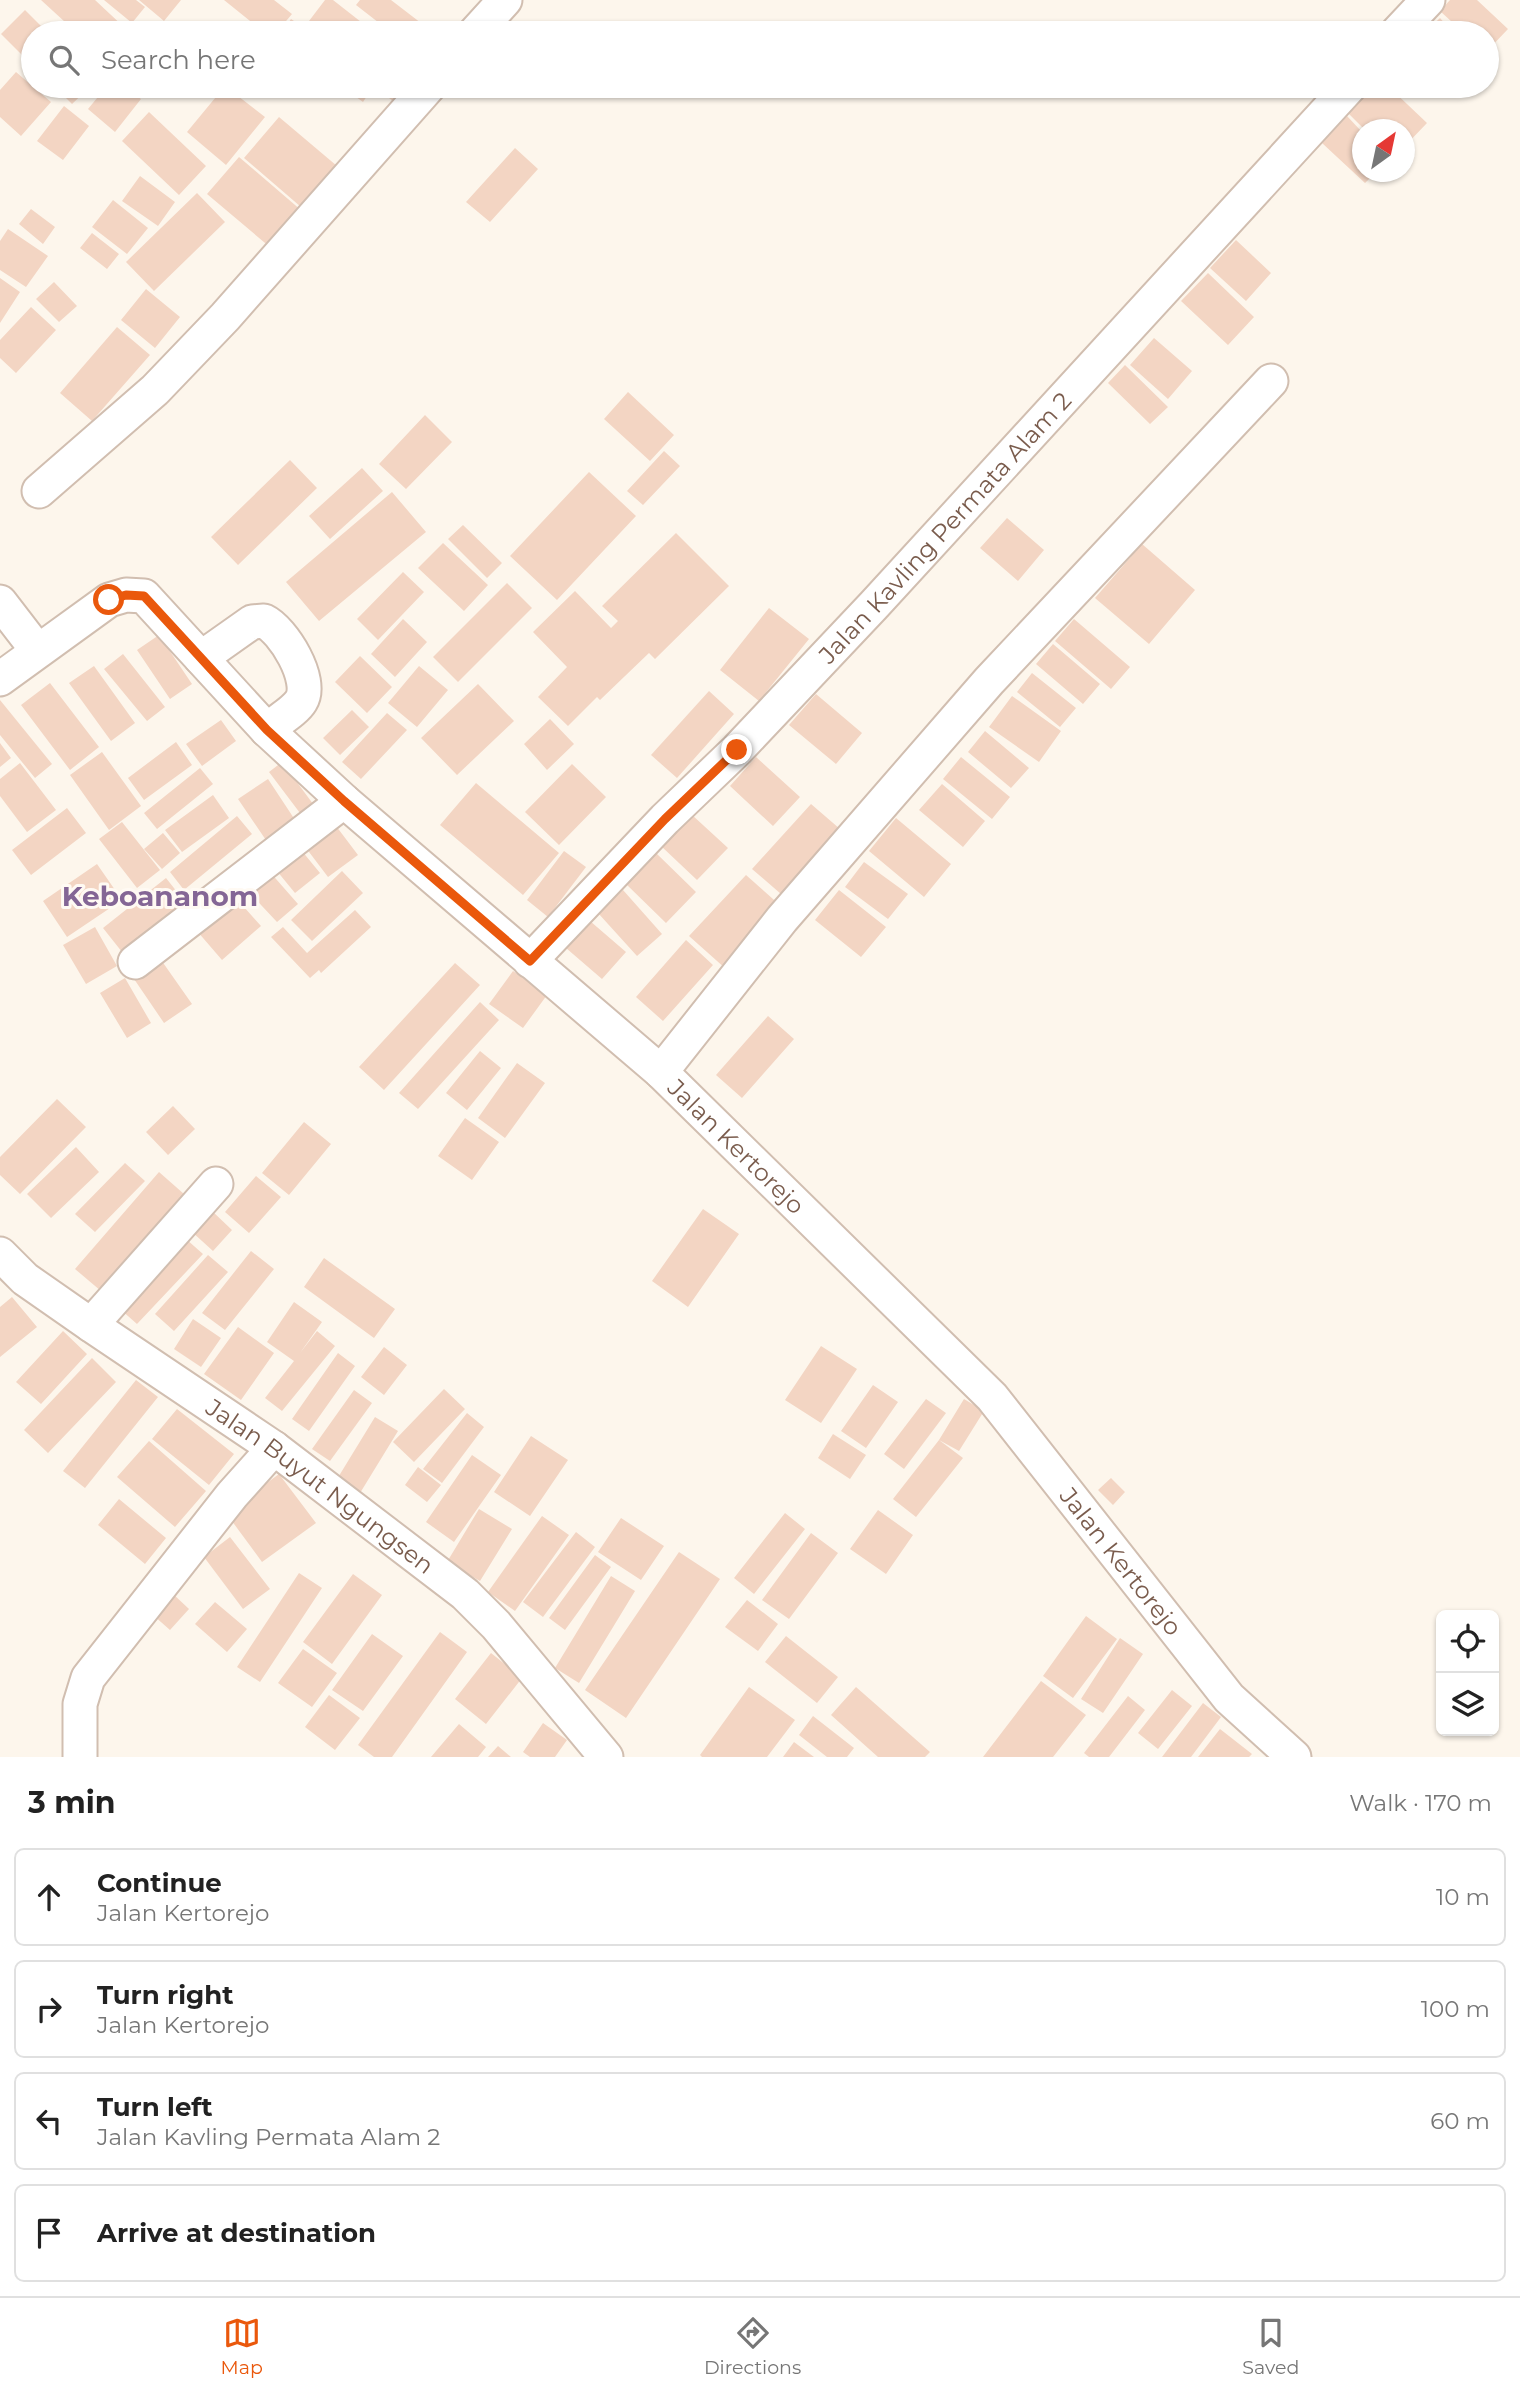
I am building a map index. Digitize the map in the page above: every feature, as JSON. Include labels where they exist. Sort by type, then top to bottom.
[{"type":"street","points":[[486,21],[505,0]]},
{"type":"street","points":[[1408,21],[1428,0]]},
{"type":"street","points":[[39,491],[155,390],[225,317],[418,98]]},
{"type":"street","name":"Jalan Kavling Permata Alam 2","points":[[530,961],[665,819],[737,750],[874,605],[1339,98]]},
{"type":"street","points":[[661,1072],[782,919],[989,681],[1271,382]]},
{"type":"street","name":"Jalan Kertorejo","points":[[37,650],[109,600],[126,595],[144,596],[267,730],[344,801],[661,1072],[992,1397],[1229,1698],[1294,1757]]},
{"type":"street","points":[[0,602],[37,650],[0,679]]},
{"type":"street","points":[[201,658],[252,622],[264,621],[279,631],[303,673],[306,687],[301,701],[267,730]]},
{"type":"street","points":[[135,962],[344,801]]},
{"type":"street","points":[[90,1325],[216,1184]]},
{"type":"street","name":"Jalan Buyut Ngungsen","points":[[0,1254],[26,1279],[90,1325],[274,1448],[465,1594],[496,1625],[606,1757]]},
{"type":"street","points":[[80,1757],[80,1704],[88,1678],[232,1494],[274,1448]]},
{"type":"building","points":[[41,0],[95,0],[117,21],[64,21]]},
{"type":"building","points":[[104,0],[136,0],[145,7],[134,21],[130,21]]},
{"type":"building","points":[[139,0],[181,0],[164,21]]},
{"type":"building","points":[[224,0],[274,0],[292,14],[286,21],[250,21]]},
{"type":"building","points":[[325,0],[333,0],[360,21],[309,21]]},
{"type":"building","points":[[360,0],[391,0],[418,21],[377,21],[356,5]]},
{"type":"building","points":[[1450,0],[1477,0],[1508,29],[1499,38],[1499,21],[1451,21],[1440,11]]},
{"type":"building","points":[[25,10],[36,21],[21,21],[21,54],[1,34]]},
{"type":"building","points":[[16,72],[21,76],[21,98],[46,98],[51,102],[21,136],[0,117],[0,90]]},
{"type":"building","points":[[66,98],[78,98],[72,104]]},
{"type":"building","points":[[97,98],[141,99],[115,132],[88,109]]},
{"type":"building","points":[[215,98],[240,98],[265,117],[226,165],[187,132]]},
{"type":"building","points":[[389,98],[404,98],[399,106]]},
{"type":"building","points":[[1358,98],[1401,98],[1427,123],[1415,136],[1415,119],[1354,119],[1346,111]]},
{"type":"building","points":[[64,106],[89,126],[63,160],[37,141]]},
{"type":"building","points":[[149,112],[206,166],[179,195],[122,141]]},
{"type":"building","points":[[1347,116],[1352,121],[1352,171],[1322,143]]},
{"type":"building","points":[[279,117],[337,166],[301,207],[244,158]]},
{"type":"building","points":[[515,148],[538,169],[490,222],[466,202]]},
{"type":"building","points":[[239,157],[302,211],[271,248],[207,194]]},
{"type":"building","points":[[140,176],[175,202],[158,226],[122,201]]},
{"type":"building","points":[[197,193],[225,222],[154,291],[126,262]]},
{"type":"building","points":[[113,200],[148,228],[127,254],[92,227]]},
{"type":"building","points":[[31,209],[55,227],[43,244],[19,224]]},
{"type":"building","points":[[8,229],[48,256],[26,287],[0,270],[0,241]]},
{"type":"building","points":[[92,233],[119,254],[107,269],[80,248]]},
{"type":"building","points":[[1236,240],[1271,273],[1246,301],[1210,268]]},
{"type":"building","points":[[1208,273],[1254,317],[1228,345],[1181,301]]},
{"type":"building","points":[[0,278],[20,292],[0,323]]},
{"type":"building","points":[[54,282],[77,306],[59,322],[36,299]]},
{"type":"building","points":[[146,289],[180,317],[155,348],[121,320]]},
{"type":"building","points":[[31,307],[56,330],[16,373],[0,358],[0,340]]},
{"type":"building","points":[[117,327],[150,355],[92,421],[60,393]]},
{"type":"building","points":[[1154,338],[1192,371],[1168,399],[1130,365]]},
{"type":"building","points":[[1125,365],[1168,407],[1150,424],[1108,383]]},
{"type":"building","points":[[628,392],[674,435],[650,461],[604,419]]},
{"type":"building","points":[[425,415],[452,442],[406,489],[379,464]]},
{"type":"building","points":[[664,451],[680,466],[643,505],[627,491]]},
{"type":"building","points":[[290,460],[317,488],[238,565],[211,537]]},
{"type":"building","points":[[362,468],[383,491],[330,539],[309,516]]},
{"type":"building","points":[[589,472],[636,516],[557,600],[510,556]]},
{"type":"building","points":[[392,492],[426,532],[319,621],[286,582]]},
{"type":"building","points":[[1007,518],[1044,550],[1018,581],[980,548]]},
{"type":"building","points":[[463,525],[502,563],[487,578],[448,539]]},
{"type":"building","points":[[676,533],[729,586],[655,659],[649,653],[600,700],[597,697],[568,726],[538,697],[567,667],[533,632],[575,591],[611,628],[618,621],[602,606]]},
{"type":"building","points":[[443,543],[488,585],[464,611],[418,568]]},
{"type":"building","points":[[1142,544],[1195,590],[1149,644],[1095,598]]},
{"type":"building","points":[[403,572],[424,592],[378,640],[357,619]]},
{"type":"building","points":[[507,583],[532,608],[458,682],[433,657]]},
{"type":"building","points":[[769,608],[809,639],[759,701],[720,670]]},
{"type":"building","points":[[403,619],[427,642],[395,677],[371,654]]},
{"type":"building","points":[[1074,619],[1130,667],[1111,689],[1055,641]]},
{"type":"building","points":[[159,635],[192,684],[170,699],[137,650]]},
{"type":"building","points":[[1053,644],[1100,684],[1083,704],[1036,664]]},
{"type":"building","points":[[123,654],[165,707],[147,721],[104,669]]},
{"type":"building","points":[[360,656],[392,687],[367,713],[335,682]]},
{"type":"building","points":[[94,666],[135,723],[111,741],[69,683]]},
{"type":"building","points":[[419,666],[448,690],[417,727],[388,703]]},
{"type":"building","points":[[1032,673],[1076,708],[1060,727],[1017,692]]},
{"type":"building","points":[[50,683],[99,747],[70,770],[21,705]]},
{"type":"building","points":[[478,684],[514,721],[457,775],[421,738]]},
{"type":"building","points":[[709,691],[734,714],[677,778],[651,755]]},
{"type":"building","points":[[816,694],[862,733],[836,764],[789,725]]},
{"type":"building","points":[[1012,696],[1061,731],[1039,762],[989,727]]},
{"type":"building","points":[[0,700],[52,764],[35,778],[0,735]]},
{"type":"building","points":[[352,710],[369,727],[340,755],[323,738]]},
{"type":"building","points":[[387,713],[407,730],[361,779],[342,762]]},
{"type":"building","points":[[550,719],[574,744],[547,770],[524,744]]},
{"type":"building","points":[[221,720],[236,741],[202,766],[186,744]]},
{"type":"building","points":[[985,731],[1029,768],[1011,788],[968,752]]},
{"type":"building","points":[[176,742],[192,765],[144,800],[128,778]]},
{"type":"building","points":[[0,743],[11,758],[0,767]]},
{"type":"building","points":[[102,752],[141,806],[109,830],[70,775]]},
{"type":"building","points":[[756,757],[800,797],[773,826],[730,786]]},
{"type":"building","points":[[961,757],[1010,797],[992,819],[943,779]]},
{"type":"building","points":[[282,762],[319,812],[306,821],[269,772]]},
{"type":"building","points":[[20,763],[56,810],[27,832],[0,796],[0,779]]},
{"type":"building","points":[[572,764],[606,797],[559,845],[525,812]]},
{"type":"building","points":[[200,768],[213,784],[157,829],[144,813]]},
{"type":"building","points":[[268,779],[301,829],[272,849],[238,799]]},
{"type":"building","points":[[476,783],[559,853],[523,895],[440,825]]},
{"type":"building","points":[[942,784],[985,821],[963,847],[919,810]]},
{"type":"building","points":[[213,795],[229,818],[182,852],[165,830]]},
{"type":"building","points":[[811,804],[840,829],[781,894],[752,869]]},
{"type":"building","points":[[67,808],[86,833],[31,875],[12,850]]},
{"type":"building","points":[[691,814],[728,848],[697,880],[661,846]]},
{"type":"building","points":[[237,816],[252,834],[184,890],[170,872]]},
{"type":"building","points":[[896,818],[951,864],[924,897],[869,851]]},
{"type":"building","points":[[122,822],[160,870],[137,888],[99,839]]},
{"type":"building","points":[[333,822],[358,855],[328,877],[303,844]]},
{"type":"building","points":[[163,833],[180,853],[162,869],[144,849]]},
{"type":"building","points":[[297,845],[320,873],[295,893],[272,865]]},
{"type":"building","points":[[564,851],[586,867],[548,917],[527,900]]},
{"type":"building","points":[[656,853],[696,892],[666,923],[626,884]]},
{"type":"building","points":[[864,862],[908,894],[888,919],[845,887]]},
{"type":"building","points":[[97,864],[122,900],[67,937],[43,901]]},
{"type":"building","points":[[269,871],[298,904],[277,922],[247,890]]},
{"type":"building","points":[[342,871],[363,893],[312,941],[291,920]]},
{"type":"building","points":[[746,875],[782,907],[726,969],[689,936]]},
{"type":"building","points":[[166,878],[189,907],[126,957],[103,928]]},
{"type":"building","points":[[623,890],[662,934],[637,956],[598,913]]},
{"type":"building","points":[[839,890],[886,927],[861,957],[815,920]]},
{"type":"building","points":[[236,898],[261,926],[222,960],[197,931]]},
{"type":"building","points":[[355,910],[371,927],[321,973],[319,970],[310,978],[271,937],[283,927],[307,953]]},
{"type":"building","points":[[590,921],[626,952],[602,979],[566,948]]},
{"type":"building","points":[[95,927],[117,966],[86,984],[63,945]]},
{"type":"building","points":[[686,940],[713,965],[663,1021],[636,997]]},
{"type":"building","points":[[159,957],[192,1004],[164,1023],[132,976]]},
{"type":"building","points":[[455,963],[480,985],[384,1090],[359,1067]]},
{"type":"building","points":[[513,971],[547,995],[523,1028],[489,1004]]},
{"type":"building","points":[[125,978],[151,1023],[127,1038],[100,993]]},
{"type":"building","points":[[480,1002],[499,1020],[418,1109],[399,1093]]},
{"type":"building","points":[[768,1016],[794,1039],[742,1098],[716,1075]]},
{"type":"building","points":[[480,1051],[501,1068],[467,1110],[446,1093]]},
{"type":"building","points":[[517,1063],[545,1083],[505,1138],[478,1118]]},
{"type":"building","points":[[57,1099],[86,1127],[20,1194],[0,1175],[0,1157]]},
{"type":"building","points":[[173,1106],[195,1129],[168,1155],[146,1132]]},
{"type":"building","points":[[465,1118],[499,1142],[472,1180],[438,1156]]},
{"type":"building","points":[[304,1122],[331,1144],[289,1195],[262,1173]]},
{"type":"building","points":[[76,1147],[99,1172],[51,1218],[27,1194]]},
{"type":"building","points":[[125,1163],[145,1181],[95,1232],[75,1214]]},
{"type":"building","points":[[159,1172],[184,1194],[101,1291],[75,1269]]},
{"type":"building","points":[[256,1176],[281,1197],[249,1233],[225,1212]]},
{"type":"building","points":[[703,1209],[739,1234],[688,1307],[652,1281]]},
{"type":"building","points":[[211,1210],[232,1230],[213,1251],[191,1231]]},
{"type":"building","points":[[186,1239],[203,1254],[137,1324],[120,1309]]},
{"type":"building","points":[[251,1251],[274,1269],[225,1330],[202,1313]]},
{"type":"building","points":[[208,1255],[228,1272],[174,1331],[155,1314]]},
{"type":"building","points":[[324,1258],[395,1309],[374,1338],[304,1287]]},
{"type":"building","points":[[12,1297],[37,1327],[0,1357],[0,1307]]},
{"type":"building","points":[[294,1302],[322,1322],[300,1353],[317,1331],[335,1346],[282,1411],[265,1398],[294,1361],[267,1342]]},
{"type":"building","points":[[193,1319],[221,1338],[201,1367],[174,1349]]},
{"type":"building","points":[[238,1327],[274,1353],[241,1400],[204,1374]]},
{"type":"building","points":[[63,1331],[87,1354],[41,1404],[16,1382]]},
{"type":"building","points":[[821,1346],[857,1369],[821,1423],[785,1400]]},
{"type":"building","points":[[384,1347],[407,1365],[384,1395],[361,1377]]},
{"type":"building","points":[[338,1353],[355,1366],[309,1431],[292,1419]]},
{"type":"building","points":[[92,1358],[116,1382],[48,1453],[24,1430]]},
{"type":"building","points":[[136,1380],[158,1397],[85,1488],[63,1471]]},
{"type":"building","points":[[873,1385],[898,1402],[866,1448],[841,1431]]},
{"type":"building","points":[[444,1389],[465,1409],[414,1462],[393,1442]]},
{"type":"building","points":[[354,1390],[372,1403],[330,1461],[312,1449]]},
{"type":"building","points":[[926,1399],[946,1413],[904,1469],[884,1454]]},
{"type":"building","points":[[964,1399],[984,1411],[959,1451],[939,1440]]},
{"type":"building","points":[[177,1409],[234,1454],[209,1485],[152,1439]]},
{"type":"building","points":[[467,1413],[484,1427],[442,1483],[423,1469]]},
{"type":"building","points":[[375,1417],[398,1431],[357,1498],[334,1484]]},
{"type":"building","points":[[833,1434],[866,1455],[850,1479],[818,1458]]},
{"type":"building","points":[[531,1436],[568,1460],[530,1516],[494,1492]]},
{"type":"building","points":[[939,1440],[963,1458],[916,1517],[893,1499]]},
{"type":"building","points":[[149,1441],[206,1491],[175,1527],[117,1477]]},
{"type":"building","points":[[472,1455],[501,1475],[454,1542],[426,1522]]},
{"type":"building","points":[[418,1467],[441,1485],[427,1502],[405,1485]]},
{"type":"building","points":[[279,1474],[316,1523],[262,1562],[226,1513]]},
{"type":"building","points":[[1111,1478],[1125,1492],[1113,1505],[1098,1490]]},
{"type":"building","points":[[119,1499],[166,1538],[145,1564],[98,1525]]},
{"type":"building","points":[[479,1509],[512,1529],[480,1581],[447,1562]]},
{"type":"building","points":[[878,1510],[913,1535],[886,1574],[850,1549]]},
{"type":"building","points":[[785,1513],[805,1529],[754,1594],[734,1578]]},
{"type":"building","points":[[542,1516],[569,1535],[515,1611],[488,1592]]},
{"type":"building","points":[[621,1518],[664,1546],[641,1580],[598,1552]]},
{"type":"building","points":[[576,1532],[595,1547],[543,1617],[523,1602]]},
{"type":"building","points":[[811,1533],[838,1553],[789,1619],[762,1600]]},
{"type":"building","points":[[230,1537],[270,1589],[243,1609],[204,1557]]},
{"type":"building","points":[[679,1552],[720,1579],[626,1718],[585,1690]]},
{"type":"building","points":[[595,1555],[611,1567],[565,1630],[549,1618]]},
{"type":"building","points":[[299,1573],[322,1588],[260,1682],[237,1667]]},
{"type":"building","points":[[353,1574],[382,1595],[332,1664],[303,1642]]},
{"type":"building","points":[[611,1576],[635,1591],[579,1683],[555,1668]]},
{"type":"building","points":[[172,1593],[189,1609],[170,1630],[153,1615]]},
{"type":"building","points":[[747,1600],[778,1624],[758,1651],[725,1627]]},
{"type":"building","points":[[215,1602],[247,1629],[227,1652],[195,1624]]},
{"type":"building","points":[[1086,1616],[1117,1639],[1073,1698],[1043,1676]]},
{"type":"building","points":[[440,1632],[467,1652],[392,1757],[374,1757],[358,1745]]},
{"type":"building","points":[[372,1634],[403,1656],[363,1711],[332,1690]]},
{"type":"building","points":[[786,1636],[838,1677],[817,1703],[765,1662]]},
{"type":"building","points":[[1120,1638],[1143,1654],[1103,1713],[1081,1699]]},
{"type":"building","points":[[303,1649],[337,1673],[312,1707],[278,1683]]},
{"type":"building","points":[[491,1653],[522,1678],[486,1724],[455,1699]]},
{"type":"building","points":[[1041,1681],[1086,1715],[1053,1757],[983,1757]]},
{"type":"building","points":[[749,1687],[795,1720],[767,1757],[702,1757],[700,1755]]},
{"type":"building","points":[[856,1687],[930,1752],[925,1757],[878,1757],[831,1715]]},
{"type":"building","points":[[1172,1690],[1192,1706],[1158,1749],[1138,1733]]},
{"type":"building","points":[[329,1695],[360,1718],[335,1750],[305,1727]]},
{"type":"building","points":[[1128,1696],[1145,1710],[1109,1757],[1089,1757],[1084,1753]]},
{"type":"building","points":[[1203,1703],[1221,1717],[1191,1757],[1162,1757]]},
{"type":"building","points":[[813,1716],[854,1748],[847,1757],[827,1757],[799,1735]]},
{"type":"building","points":[[543,1723],[567,1740],[555,1757],[530,1757],[523,1752]]},
{"type":"building","points":[[459,1724],[486,1747],[478,1757],[431,1757]]},
{"type":"building","points":[[1220,1729],[1252,1754],[1249,1757],[1198,1757]]},
{"type":"building","points":[[794,1742],[814,1757],[783,1757]]},
{"type":"building","points":[[498,1746],[511,1757],[488,1757]]},
{"type":"district","name":"Keboananom","points":[[160,896]]},
{"type":"route","points":[[109,600],[126,595],[144,596],[267,730],[344,801],[530,961],[665,819],[737,750]]}]
